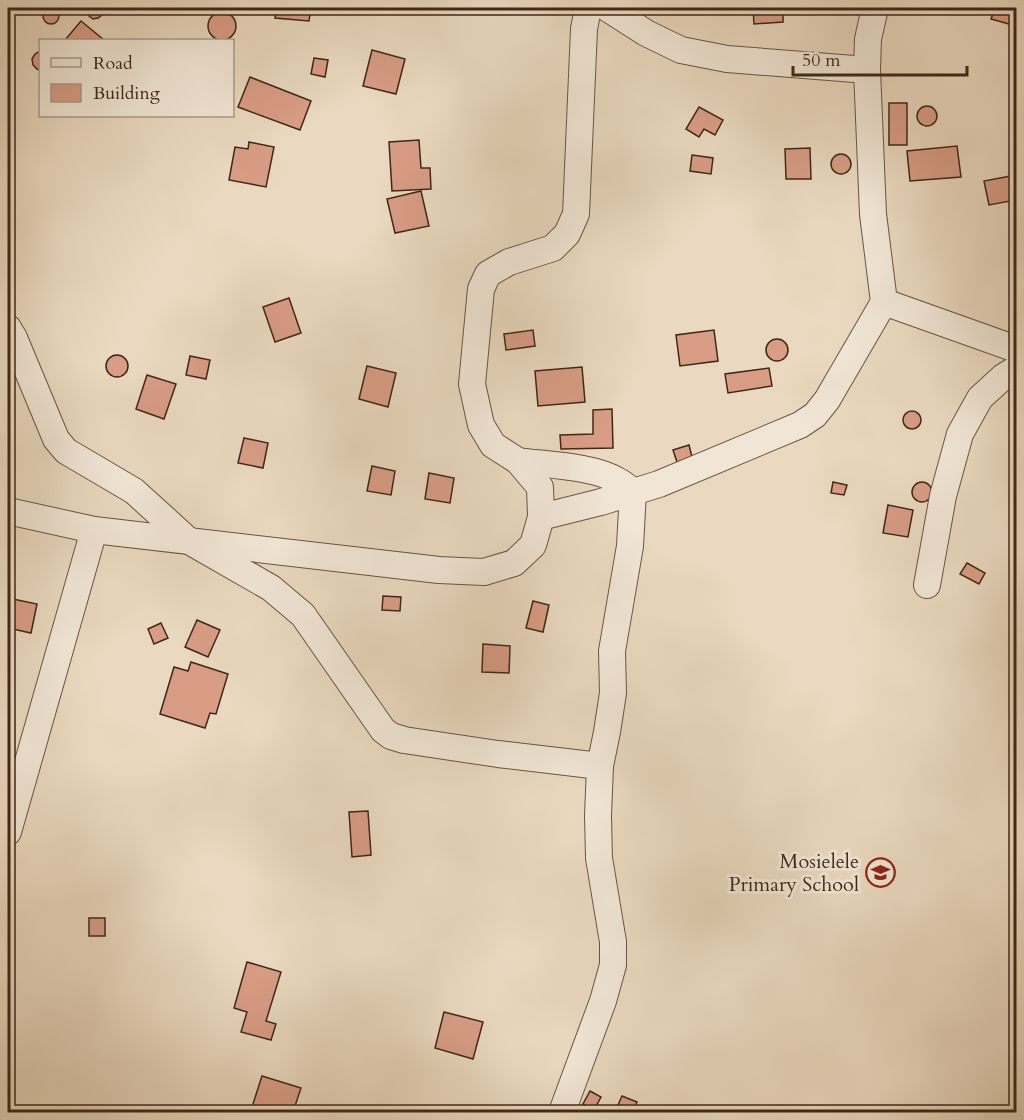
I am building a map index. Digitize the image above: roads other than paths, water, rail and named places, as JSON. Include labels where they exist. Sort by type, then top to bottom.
[{"type":"street","points":[[8,511],[94,530],[439,570],[484,572],[514,563],[533,545],[541,517],[540,487],[518,461],[493,445],[481,425],[471,384],[482,289],[488,274],[508,262],[553,248],[567,234],[576,214],[584,29],[588,8]]},
{"type":"street","points":[[607,8],[646,33],[681,50],[727,59],[867,70]]},
{"type":"street","points":[[541,517],[602,502],[659,484],[800,426],[815,415],[826,400],[884,302],[873,214],[867,70],[868,39],[875,8]]},
{"type":"street","points":[[884,302],[1017,349]]},
{"type":"street","points":[[8,328],[56,440],[66,451],[134,491],[189,541],[271,588],[303,615],[383,729],[391,736],[416,742],[600,766]]},
{"type":"street","points":[[927,585],[943,496],[960,434],[980,398],[1003,377],[1017,369]]},
{"type":"street","points":[[518,461],[582,469],[617,480],[633,492]]},
{"type":"street","points":[[562,1113],[603,1001],[613,965],[613,942],[599,858],[600,766],[613,693],[612,651],[630,546],[633,492]]},
{"type":"street","points":[[8,832],[94,530]]},
{"type":"place","name":"Mosielele Primary School","points":[[880,872]]}]
